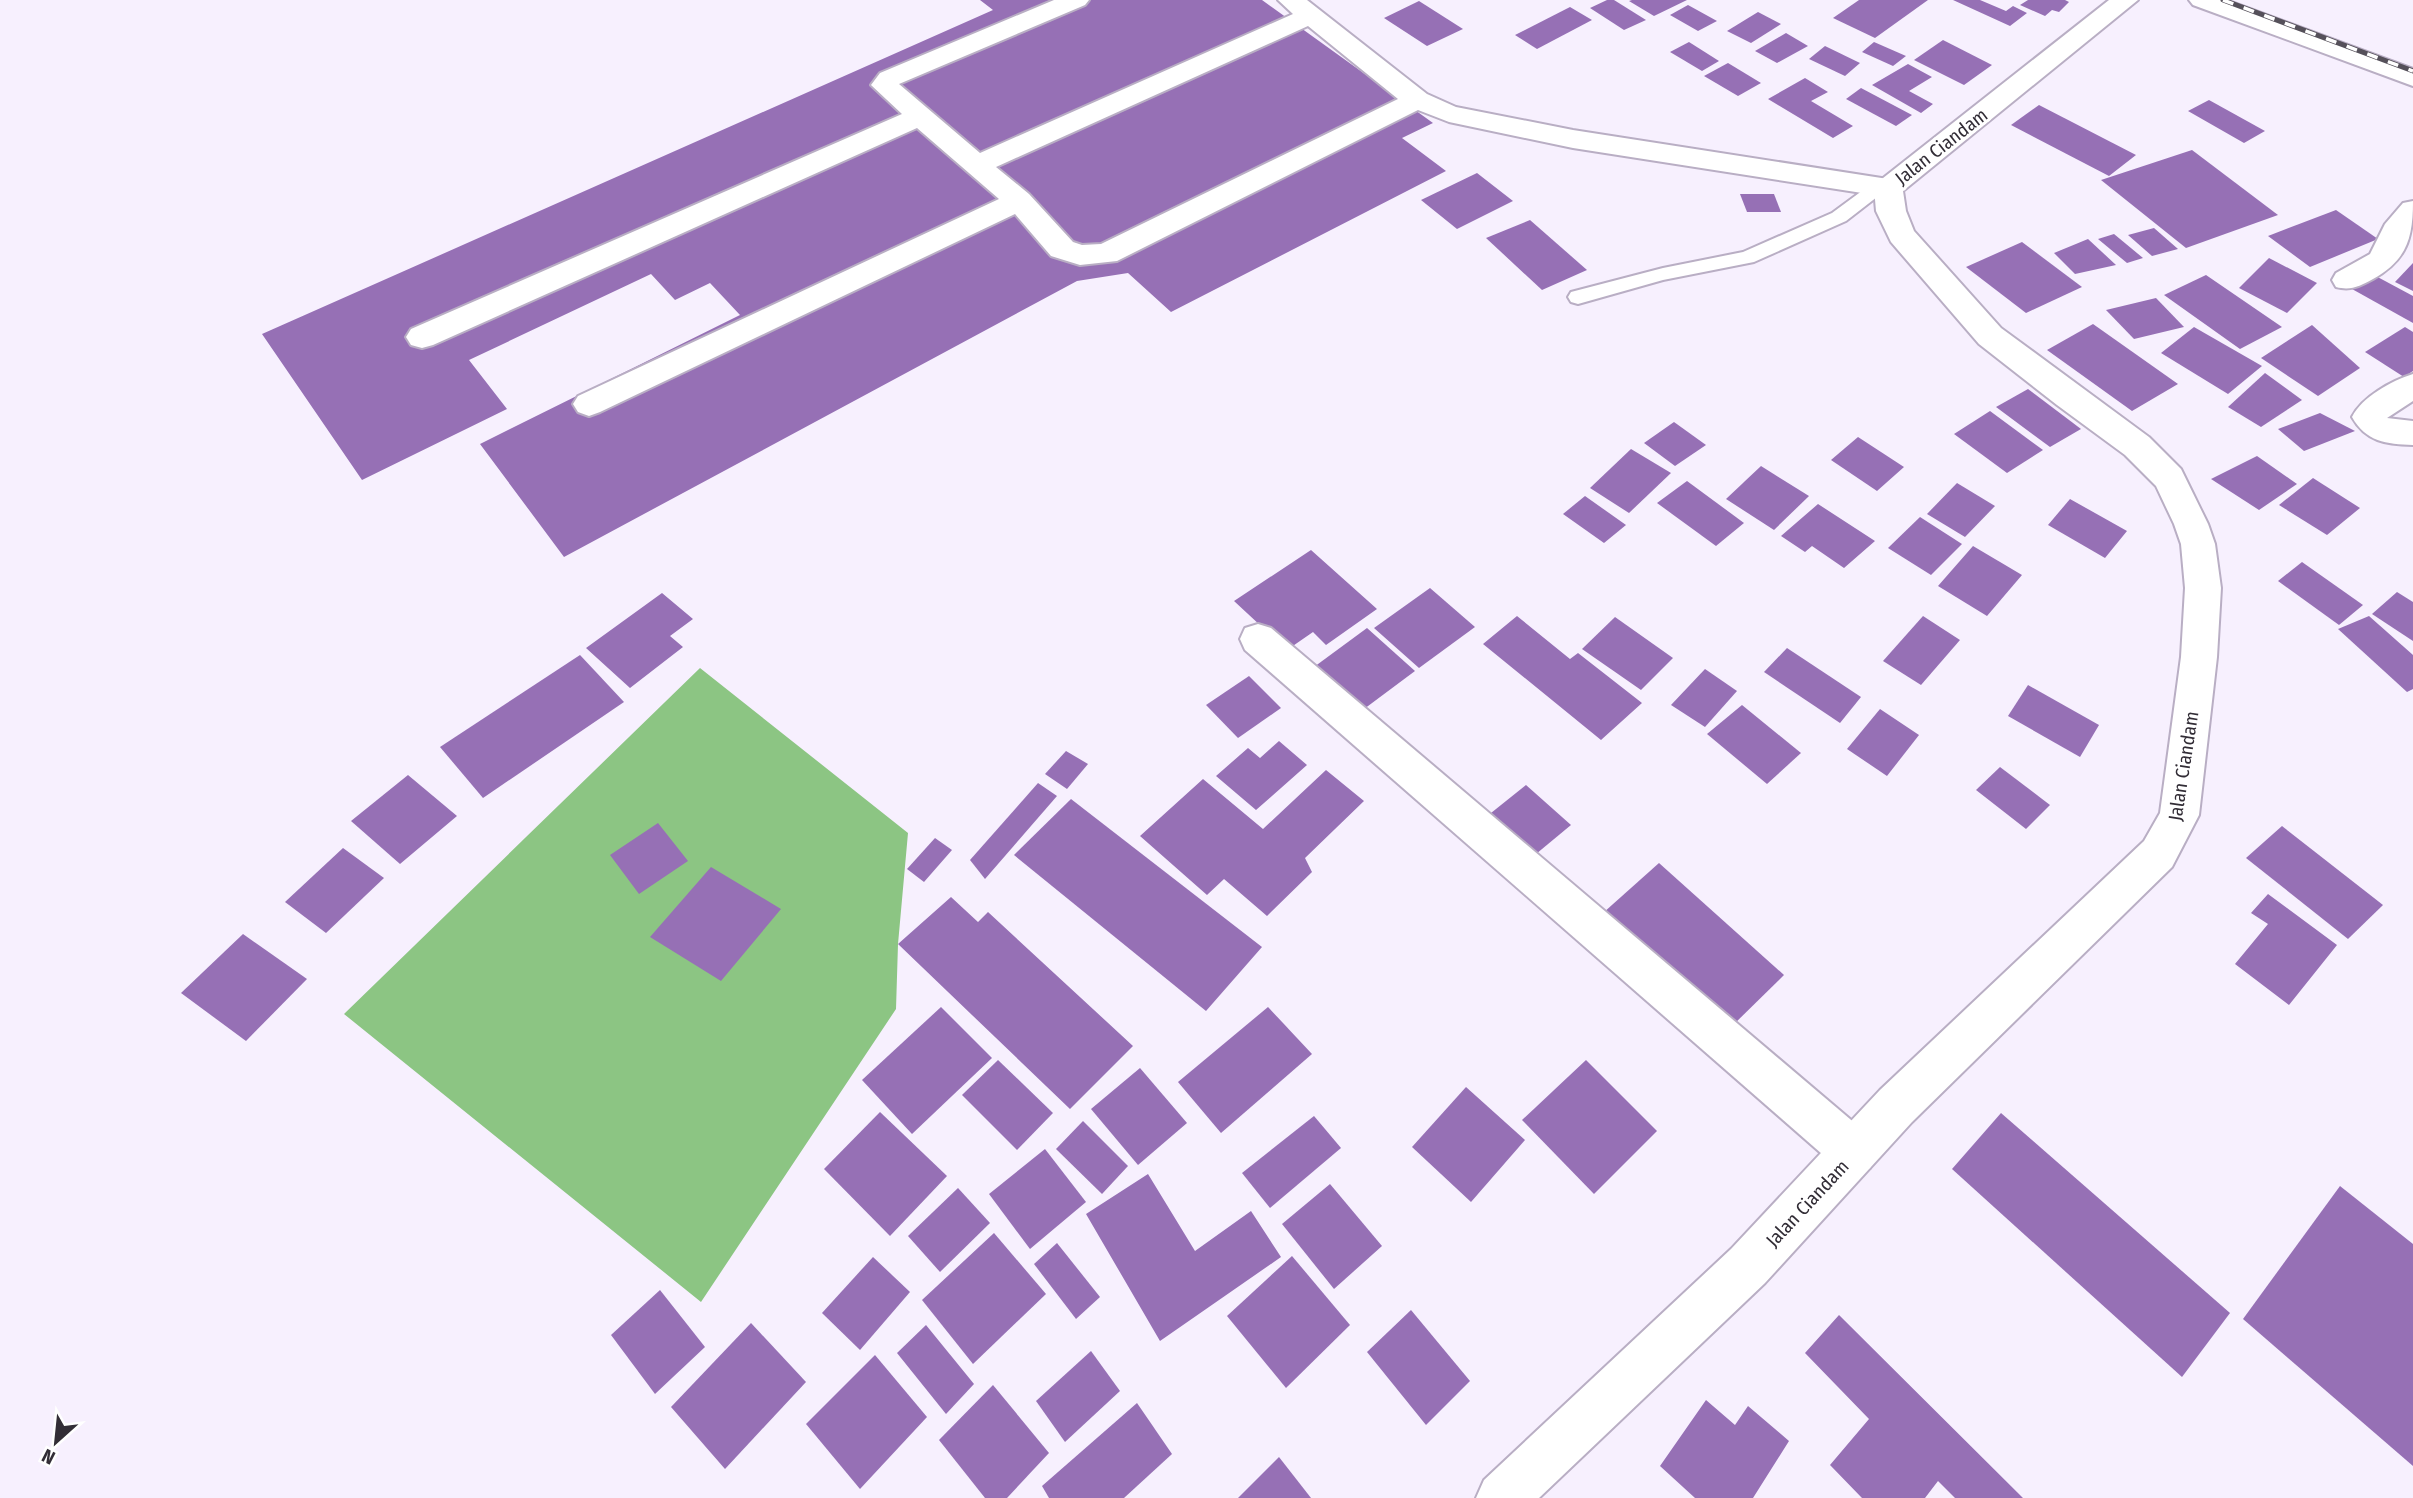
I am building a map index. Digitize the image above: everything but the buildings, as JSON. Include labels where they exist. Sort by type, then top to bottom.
[{"type":"street","points":[[1076,0],[889,79],[884,85],[1019,201],[1062,248],[1080,255],[1106,254],[1417,100]]},
{"type":"street","name":"Jalan Ciandam","points":[[1502,1498],[1748,1266],[1896,1106],[2158,855],[2179,815],[2199,657],[2203,588],[2198,544],[2182,501],[2169,478],[2137,446],[2068,397],[1990,336],[1901,235],[1884,187],[2125,0]]},
{"type":"street","points":[[2202,0],[2413,78]]},
{"type":"street","points":[[976,165],[1301,8],[1417,100],[1449,114],[1573,139],[1884,187]]},
{"type":"street","points":[[422,337],[921,116]]},
{"type":"street","points":[[589,404],[1019,201]]},
{"type":"street","points":[[2347,280],[2381,261],[2389,252],[2395,232],[2413,210]]},
{"type":"street","points":[[2413,386],[2370,413],[2368,417],[2371,424],[2381,429],[2413,433]]},
{"type":"street","points":[[1258,639],[1854,1152]]},
{"type":"lane","points":[[1578,297],[1663,274],[1747,257],[1783,244],[1839,216],[1884,187]]},
{"type":"green space","points":[[700,668],[908,833],[898,944],[896,1009],[701,1302],[344,1014]]},
{"type":"railway","points":[[2223,0],[2413,71]]}]
